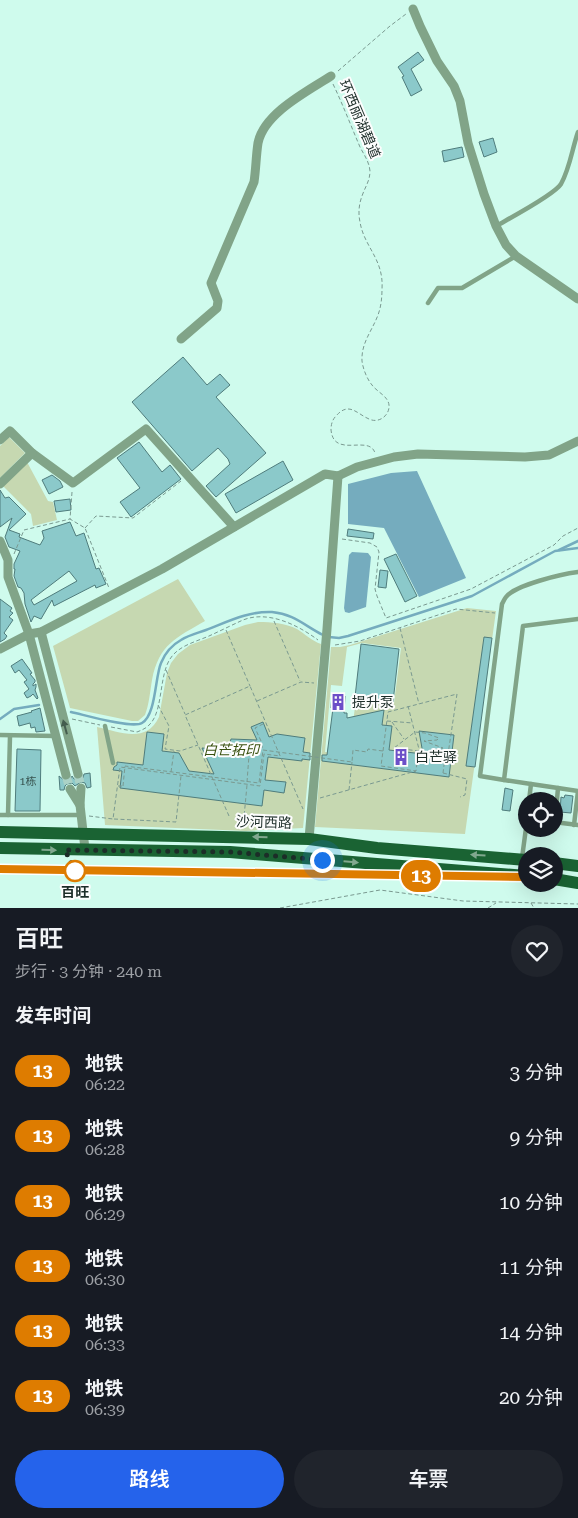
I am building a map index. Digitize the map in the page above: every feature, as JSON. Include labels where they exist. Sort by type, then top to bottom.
[{"type":"main road","name":"沙河西路","points":[[0,832],[308,838],[377,848],[518,859]]},
{"type":"main road","points":[[0,848],[230,852],[518,875]]},
{"type":"main road","points":[[563,864],[578,866]]},
{"type":"main road","points":[[563,880],[578,882]]},
{"type":"street","points":[[413,9],[437,61],[454,86],[460,101],[468,143],[484,194],[496,226],[506,245],[516,256],[578,300]]},
{"type":"street","points":[[181,340],[217,308],[218,301],[211,283],[254,182],[258,142],[267,123],[284,107],[332,76]]},
{"type":"street","points":[[0,440],[10,431],[32,453],[72,484],[146,429],[234,527]]},
{"type":"street","points":[[0,649],[29,634],[41,632],[162,569],[325,474],[338,476],[371,463],[394,457],[418,454],[525,457],[549,455],[578,441]]},
{"type":"street","points":[[0,484],[32,453]]},
{"type":"street","points":[[308,838],[326,644],[338,476]]},
{"type":"street","points":[[0,541],[8,560],[8,578],[29,634],[66,775]]},
{"type":"street","points":[[41,632],[78,774]]},
{"type":"street","points":[[81,788],[80,805],[85,849]]},
{"type":"street","points":[[70,789],[80,805]]},
{"type":"lane","points":[[496,226],[544,198],[560,186],[567,170],[578,132]]},
{"type":"lane","points":[[428,303],[438,288],[462,288],[516,256]]},
{"type":"lane","points":[[563,823],[576,825],[578,791],[480,776],[502,604],[505,597],[511,592],[542,580],[578,572]]},
{"type":"lane","points":[[504,780],[523,626],[578,619]]},
{"type":"lane","points":[[105,726],[113,763]]},
{"type":"lane","points":[[0,736],[56,736]]},
{"type":"lane","points":[[8,815],[10,736]]},
{"type":"lane","points":[[530,792],[531,784]]},
{"type":"lane","points":[[558,788],[558,792]]},
{"type":"lane","points":[[0,815],[81,815]]},
{"type":"path","name":"环西丽湖碧道","points":[[371,463],[375,454],[370,446],[349,446],[339,443],[332,434],[332,423],[337,414],[347,409],[358,411],[374,421],[384,417],[389,407],[385,396],[372,384],[365,374],[362,362],[362,349],[378,314],[382,300],[381,272],[360,222],[360,203],[368,181],[369,165],[332,76],[390,26],[413,9]]},
{"type":"path","points":[[85,528],[96,516],[133,518],[188,476]]},
{"type":"path","points":[[70,519],[72,484]]},
{"type":"path","points":[[8,560],[15,552],[24,530],[70,519],[85,528],[112,595]]},
{"type":"path","points":[[334,538],[370,543],[377,547],[379,552],[375,588],[386,618],[471,589],[554,545],[563,536],[578,528]]},
{"type":"path","points":[[63,717],[138,732],[151,724],[156,717],[166,668],[174,653],[183,646],[252,617],[265,617],[298,626],[326,644],[348,644],[456,609],[501,613]]},
{"type":"path","points":[[274,619],[301,682]]},
{"type":"path","points":[[399,628],[419,704]]},
{"type":"path","points":[[226,629],[303,809]]},
{"type":"path","points":[[166,668],[229,816]]},
{"type":"path","points":[[257,701],[301,682],[322,684]]},
{"type":"path","points":[[185,715],[250,686]]},
{"type":"path","points":[[408,706],[421,757],[447,760],[457,694],[408,706],[388,712],[381,766],[416,771]]},
{"type":"path","points":[[158,705],[169,726],[165,749],[180,751],[198,745]]},
{"type":"path","points":[[386,721],[413,723]]},
{"type":"path","points":[[391,721],[405,740]]},
{"type":"path","points":[[113,819],[120,768],[213,780],[258,783],[263,750],[255,728],[266,723]]},
{"type":"path","points":[[420,751],[394,748],[415,732],[425,733],[439,738],[438,740],[424,740],[443,748],[434,750],[444,752],[444,754],[438,753],[437,755],[445,756],[445,758]]},
{"type":"path","points":[[242,836],[250,742],[262,743]]},
{"type":"path","points":[[349,790],[354,750],[367,752],[368,749],[383,751]]},
{"type":"path","points":[[171,772],[174,750]]},
{"type":"path","points":[[263,750],[352,762]]},
{"type":"path","points":[[117,786],[123,786],[126,766],[260,786],[264,754],[280,756]]},
{"type":"path","points":[[416,771],[418,754],[445,758]]},
{"type":"path","points":[[445,758],[443,773],[467,779],[465,795],[460,797]]},
{"type":"path","points":[[312,801],[416,771]]},
{"type":"path","points":[[81,815],[113,819],[176,822],[181,776]]},
{"type":"path","points":[[280,908],[380,890],[463,900],[578,904]]},
{"type":"path","points":[[488,908],[498,902]]},
{"type":"path","points":[[531,903],[534,908]]},
{"type":"green space","points":[[9,437],[25,453],[0,478],[0,446]]},
{"type":"green space","points":[[27,462],[48,501],[53,502],[57,520],[33,526],[31,514],[2,485]]},
{"type":"green space","points":[[178,579],[205,621],[177,638],[164,650],[155,668],[145,715],[138,721],[132,721],[70,708],[53,646]]},
{"type":"green space","points":[[467,608],[496,611],[465,834],[315,827],[331,647],[350,645]],"holes":[[[362,643],[401,648],[394,703],[356,699],[349,754],[325,752],[331,685],[342,686],[347,647]]]},
{"type":"green space","name":"白芒拓印","points":[[258,622],[278,623],[292,627],[321,644],[303,828],[246,831],[105,825],[97,727],[132,734],[147,731],[159,717],[167,673],[171,663],[178,654],[190,645]]},
{"type":"water","points":[[417,471],[466,578],[419,597],[384,528],[348,524],[348,484],[391,473]]},
{"type":"water","points":[[352,552],[368,553],[371,557],[366,607],[349,613],[345,612],[344,608],[349,555]]},
{"type":"building","points":[[418,52],[424,60],[411,69],[422,90],[411,96],[402,77],[404,76],[398,67]]},
{"type":"building","points":[[493,138],[497,152],[484,157],[479,142]]},
{"type":"building","points":[[462,147],[464,157],[444,162],[442,151]]},
{"type":"building","points":[[183,357],[207,385],[220,374],[230,385],[216,397],[266,453],[216,497],[206,486],[230,464],[228,459],[218,448],[192,471],[132,402]]},
{"type":"building","points":[[139,442],[162,472],[170,465],[181,479],[131,517],[120,502],[140,488],[117,458]]},
{"type":"building","points":[[283,461],[293,480],[236,513],[225,494]]},
{"type":"building","points":[[52,475],[60,481],[63,487],[49,494],[42,480]]},
{"type":"building","points":[[0,490],[5,498],[9,497],[26,514],[9,530],[20,534],[19,537],[40,545],[44,538],[42,531],[70,522],[76,536],[84,533],[96,569],[99,568],[106,584],[96,588],[95,585],[54,606],[52,600],[41,619],[34,616],[31,622],[25,604],[24,593],[18,587],[14,576],[14,564],[20,551],[9,547],[5,537],[12,518],[0,527]],"holes":[[[69,571],[77,581],[34,605],[31,600]]]},
{"type":"building","points":[[70,499],[71,510],[56,512],[54,501]]},
{"type":"building","points":[[348,529],[374,533],[373,539],[347,536]]},
{"type":"building","points":[[396,554],[417,596],[405,602],[384,559]]},
{"type":"building","points":[[380,570],[388,571],[386,588],[378,587]]},
{"type":"building","points":[[0,599],[12,608],[10,611],[13,613],[9,617],[13,620],[4,633],[7,636],[0,642]]},
{"type":"building","points":[[484,637],[492,638],[475,767],[466,766]]},
{"type":"building","points":[[361,644],[399,649],[393,702],[355,697]]},
{"type":"building","points":[[22,659],[35,680],[33,686],[36,684],[37,699],[33,694],[27,698],[24,693],[29,689],[24,682],[27,680],[19,670],[15,673],[11,666]]},
{"type":"building","points":[[332,694],[345,696],[344,713],[347,713],[347,718],[384,710],[382,725],[392,726],[389,750],[423,754],[419,731],[454,735],[449,777],[322,761],[322,755],[327,755],[333,708],[331,708]]},
{"type":"building","points":[[40,708],[45,731],[36,732],[35,727],[31,728],[30,723],[19,726],[17,716]]},
{"type":"building","name":"白芒驿","points":[[263,722],[269,737],[277,734],[305,738],[303,752],[310,753],[310,760],[302,759],[302,761],[268,757],[265,780],[286,782],[284,793],[264,790],[262,806],[120,788],[122,771],[113,770],[114,767],[117,765],[117,762],[143,765],[147,732],[164,734],[162,751],[179,753],[189,771],[214,774],[202,748],[228,750],[231,739],[257,740],[251,727]]},
{"type":"building","points":[[17,749],[41,750],[40,811],[15,811]]},
{"type":"building","points":[[90,773],[91,787],[87,788],[85,783],[81,782],[75,786],[72,783],[67,784],[64,790],[60,790],[59,776],[65,781],[70,780],[72,776],[74,779],[79,780],[83,778],[84,774]]},
{"type":"building","points":[[505,788],[513,790],[510,811],[502,810]]},
{"type":"building","points":[[565,795],[573,796],[571,813],[563,812]]},
{"type":"waterway","points":[[559,550],[578,541]]},
{"type":"waterway","points":[[329,637],[339,638],[348,636],[472,596],[555,551],[578,548]]},
{"type":"waterway","points":[[71,712],[119,723],[142,723],[147,719],[153,704],[159,669],[169,650],[187,637],[238,618],[263,612],[280,613],[323,635]]},
{"type":"waterway","points":[[0,719],[14,709],[39,705]]},
{"type":"tunnel","points":[[78,774],[81,788]]},
{"type":"tunnel","points":[[66,775],[70,789]]},
{"type":"metro line","name":"13","points":[[0,869],[518,877]]},
{"type":"place","name":"提升泵","points":[[338,702]]},
{"type":"place","name":"白芒驿","points":[[401,757]]},
{"type":"place","name":"百旺","points":[[75,871]]},
{"type":"route","points":[[75,871],[65,850],[230,852],[322,860]]}]
